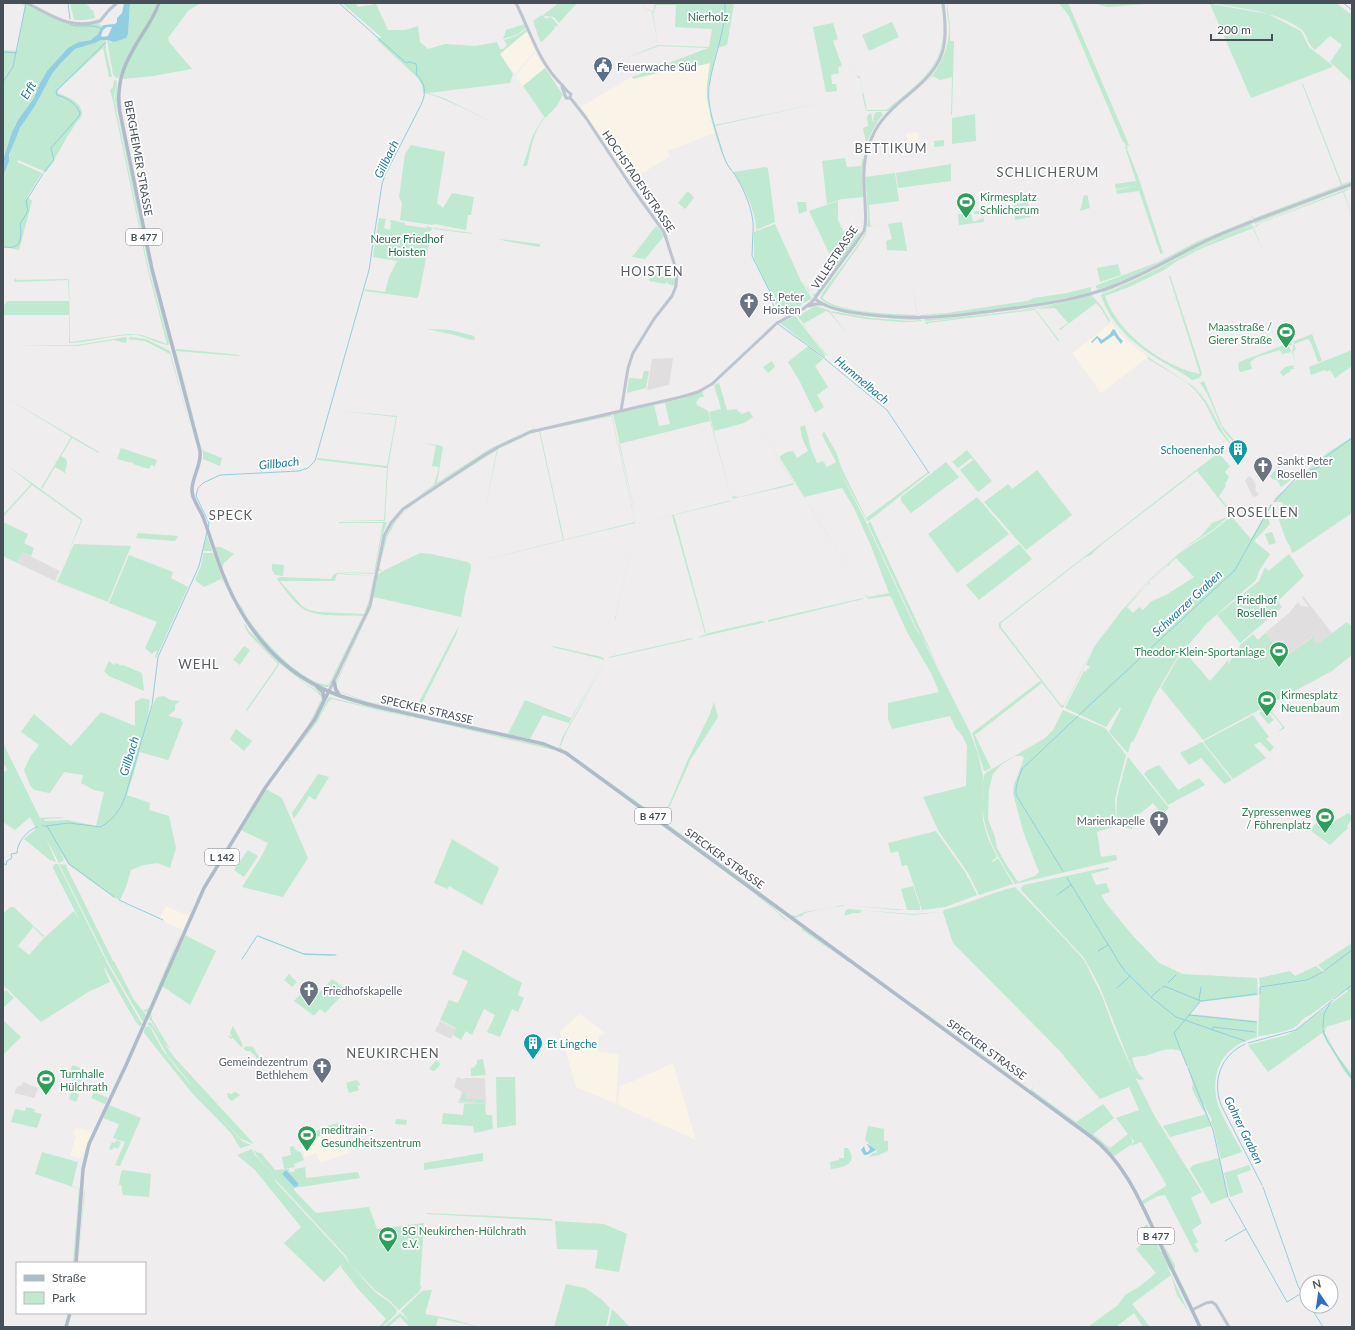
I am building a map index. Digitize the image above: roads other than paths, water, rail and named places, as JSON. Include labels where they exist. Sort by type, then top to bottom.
[{"type":"main road","points":[[28,3],[71,23],[84,24],[100,21],[117,3]]},
{"type":"main road","name":"BERGHEIMER STRASSE","points":[[159,3],[124,65],[119,86],[119,106],[152,269],[198,440]]},
{"type":"main road","name":"HOCHSTADENSTRASSE","points":[[516,3],[547,67],[567,93],[566,98],[570,98],[586,118],[664,232],[677,272],[676,286],[672,296],[654,319],[632,353],[621,411]]},
{"type":"main road","name":"VILLESTRASSE","points":[[334,682],[371,602],[380,550],[384,536],[389,526],[403,509],[483,456],[508,442],[539,429],[688,395],[708,387],[721,377],[777,323],[807,306],[815,299],[860,238],[864,228],[866,219],[864,167],[866,153],[873,135],[887,114],[928,77],[941,58],[946,34],[944,3]]},
{"type":"main road","points":[[815,299],[822,304],[840,310],[894,317],[927,318],[992,312],[1071,299],[1118,284],[1220,234],[1352,184]]},
{"type":"main road","points":[[807,306],[822,304]]},
{"type":"main road","name":"SPECKER STRASSE","points":[[198,440],[201,453],[192,492],[208,531],[214,551],[220,560],[223,575],[236,604],[258,637],[271,652],[286,665],[312,683],[364,704],[544,744],[566,753],[1104,1146],[1116,1160],[1140,1203],[1192,1310]]},
{"type":"main road","points":[[334,682],[336,690],[341,696]]},
{"type":"main road","name":"L 142","points":[[76,1262],[83,1169],[88,1148],[129,1059],[194,908],[210,877],[265,788],[310,727],[334,682]]},
{"type":"main road","points":[[312,683],[323,692],[324,702]]},
{"type":"main road","points":[[1192,1310],[1206,1303],[1212,1302],[1229,1327]]},
{"type":"main road","name":"B 477","points":[[1192,1310],[1200,1327]]},
{"type":"main road","points":[[66,1327],[70,1314]]},
{"type":"water","name":"Erft","points":[[124,3],[130,3],[128,34],[126,38],[114,42],[101,40],[75,49],[52,74],[35,106],[20,128],[9,155],[9,161],[3,176],[3,160],[12,132],[18,120],[34,98],[47,71],[68,48],[79,42],[91,40],[98,34],[102,26],[115,24],[117,22],[117,18],[122,13]],"holes":[[[107,27],[112,27],[108,36],[102,37],[101,35],[103,30]]]},
{"type":"water","points":[[1113,329],[1123,341],[1121,344],[1114,335],[1101,344],[1097,338],[1092,343],[1091,342],[1097,336],[1102,340],[1110,334]]},
{"type":"water","points":[[867,1144],[876,1150],[864,1155],[861,1150],[864,1146],[866,1152],[870,1149]]},
{"type":"water","points":[[286,1170],[298,1183],[298,1186],[294,1187],[282,1174]]},
{"type":"waterway","points":[[3,82],[13,67],[26,3]]},
{"type":"waterway","points":[[68,3],[70,19]]},
{"type":"waterway","name":"Gillbach","points":[[208,529],[209,523],[196,496],[198,488],[203,483],[220,475],[299,471],[308,468],[315,461],[369,270],[382,184],[424,96],[423,84],[416,74],[416,64],[410,62],[406,63],[339,3]]},
{"type":"waterway","name":"Hummelbach","points":[[725,3],[725,14],[709,87],[709,100],[712,119],[722,151],[727,164],[732,171]]},
{"type":"waterway","points":[[1343,3],[1352,10]]},
{"type":"waterway","points":[[70,25],[95,26],[102,29]]},
{"type":"waterway","points":[[44,172],[54,160],[51,148],[80,113],[74,104],[68,99],[57,95],[56,92],[105,43]]},
{"type":"waterway","points":[[3,52],[16,53]]},
{"type":"waterway","name":"Hummelbach","points":[[733,172],[748,200],[752,216],[753,231]]},
{"type":"waterway","points":[[3,247],[16,246],[20,241],[20,224],[28,211],[26,201],[43,174]]},
{"type":"waterway","name":"Hummelbach","points":[[753,232],[752,256],[770,292],[775,313]]},
{"type":"waterway","name":"Hummelbach","points":[[778,324],[807,345]]},
{"type":"waterway","name":"Hummelbach","points":[[808,346],[824,358]]},
{"type":"waterway","name":"Hummelbach","points":[[825,359],[887,410],[929,473]]},
{"type":"waterway","name":"Schwarzer Graben","points":[[1323,459],[1352,438]]},
{"type":"waterway","name":"Schwarzer Graben","points":[[1298,477],[1303,473],[1319,467],[1322,459]]},
{"type":"waterway","name":"Schwarzer Graben","points":[[1274,502],[1296,478]]},
{"type":"waterway","name":"Schwarzer Graben","points":[[1079,715],[1235,570],[1271,505]]},
{"type":"waterway","name":"Gillbach","points":[[45,826],[69,823],[101,827],[113,818],[121,806],[152,705],[158,657],[199,566],[207,532]]},
{"type":"waterway","name":"Schwarzer Graben","points":[[1063,871],[1016,795],[1016,788],[1022,769],[1078,716]]},
{"type":"waterway","points":[[47,826],[68,862]]},
{"type":"waterway","name":"Gillbach","points":[[3,863],[6,865],[7,861],[12,858],[11,854],[17,853],[17,849],[23,837],[37,827]]},
{"type":"waterway","points":[[68,863],[114,897]]},
{"type":"waterway","name":"Schwarzer Graben","points":[[1067,878],[1117,959]]},
{"type":"waterway","points":[[1057,895],[1071,885]]},
{"type":"waterway","points":[[119,900],[163,920]]},
{"type":"waterway","points":[[242,959],[257,936]]},
{"type":"waterway","points":[[258,936],[304,954],[336,955]]},
{"type":"waterway","points":[[1098,951],[1108,945]]},
{"type":"waterway","points":[[1324,971],[1352,950]]},
{"type":"waterway","name":"Schwarzer Graben","points":[[1117,960],[1125,971]]},
{"type":"waterway","name":"Schwarzer Graben","points":[[1126,972],[1150,996]]},
{"type":"waterway","points":[[1260,994],[1260,987],[1307,980],[1323,972]]},
{"type":"waterway","points":[[1168,983],[1176,975]]},
{"type":"waterway","points":[[1117,988],[1130,976]]},
{"type":"waterway","points":[[1334,999],[1352,985]]},
{"type":"waterway","points":[[1162,988],[1164,986],[1201,1001],[1256,994]]},
{"type":"waterway","points":[[1199,1000],[1201,987]]},
{"type":"waterway","points":[[1160,989],[1151,997],[1176,1017],[1245,1041]]},
{"type":"waterway","name":"Gohrer Graben","points":[[1248,1043],[1296,1030],[1333,1000]]},
{"type":"waterway","points":[[1187,1066],[1174,1033],[1200,1002]]},
{"type":"waterway","points":[[1323,1028],[1324,1014],[1330,1003]]},
{"type":"waterway","points":[[1189,1015],[1256,1022]]},
{"type":"waterway","points":[[1212,1030],[1213,1027],[1255,1032]]},
{"type":"waterway","points":[[1323,1030],[1327,1041],[1352,1079]]},
{"type":"waterway","name":"Gohrer Graben","points":[[1245,1044],[1237,1049],[1224,1062],[1218,1078],[1218,1096],[1221,1105],[1262,1185]]},
{"type":"waterway","points":[[1188,1068],[1213,1130],[1228,1197]]},
{"type":"waterway","name":"Gohrer Graben","points":[[1263,1187],[1299,1288]]},
{"type":"waterway","points":[[1229,1199],[1287,1302],[1299,1295]]},
{"type":"waterway","points":[[1225,1241],[1246,1229]]},
{"type":"waterway","name":"Gohrer Graben","points":[[1315,1314],[1323,1327]]},
{"type":"place","name":"Feuerwache Süd","points":[[603,83]]},
{"type":"place","name":"Kirmesplatz Schlicherum","points":[[966,219]]},
{"type":"place","name":"St. Peter Hoisten","points":[[749,319]]},
{"type":"place","name":"Maasstraße / Gierer Straße","points":[[1286,349]]},
{"type":"place","name":"Schoenenhof","points":[[1238,466]]},
{"type":"place","name":"Sankt Peter Rosellen","points":[[1263,483]]},
{"type":"place","name":"Theodor-Klein-Sportanlage","points":[[1279,668]]},
{"type":"place","name":"Kirmesplatz Neuenbaum","points":[[1267,717]]},
{"type":"place","name":"Zypressenweg / Föhrenplatz","points":[[1325,834]]},
{"type":"place","name":"Marienkapelle","points":[[1159,837]]},
{"type":"place","name":"Friedhofskapelle","points":[[309,1007]]},
{"type":"place","name":"Et Lingche","points":[[533,1060]]},
{"type":"place","name":"Gemeindezentrum Bethlehem","points":[[322,1084]]},
{"type":"place","name":"Turnhalle Hülchrath","points":[[46,1096]]},
{"type":"place","name":"meditrain - Gesundheitszentrum","points":[[307,1152]]},
{"type":"place","name":"SG Neukirchen-Hülchrath e.V.","points":[[388,1253]]},
{"type":"district","name":"BETTIKUM","points":[[891,148]]},
{"type":"district","name":"SCHLICHERUM","points":[[1048,172]]},
{"type":"district","name":"HOISTEN","points":[[652,271]]},
{"type":"district","name":"ROSELLEN","points":[[1263,512]]},
{"type":"district","name":"SPECK","points":[[231,515]]},
{"type":"district","name":"WEHL","points":[[199,664]]},
{"type":"district","name":"NEUKIRCHEN","points":[[393,1053]]},
{"type":"park label","name":"Nierholz","points":[[708,16]]},
{"type":"park label","name":"Neuer Friedhof Hoisten","points":[[407,244]]},
{"type":"park label","name":"Friedhof Rosellen","points":[[1257,605]]}]
